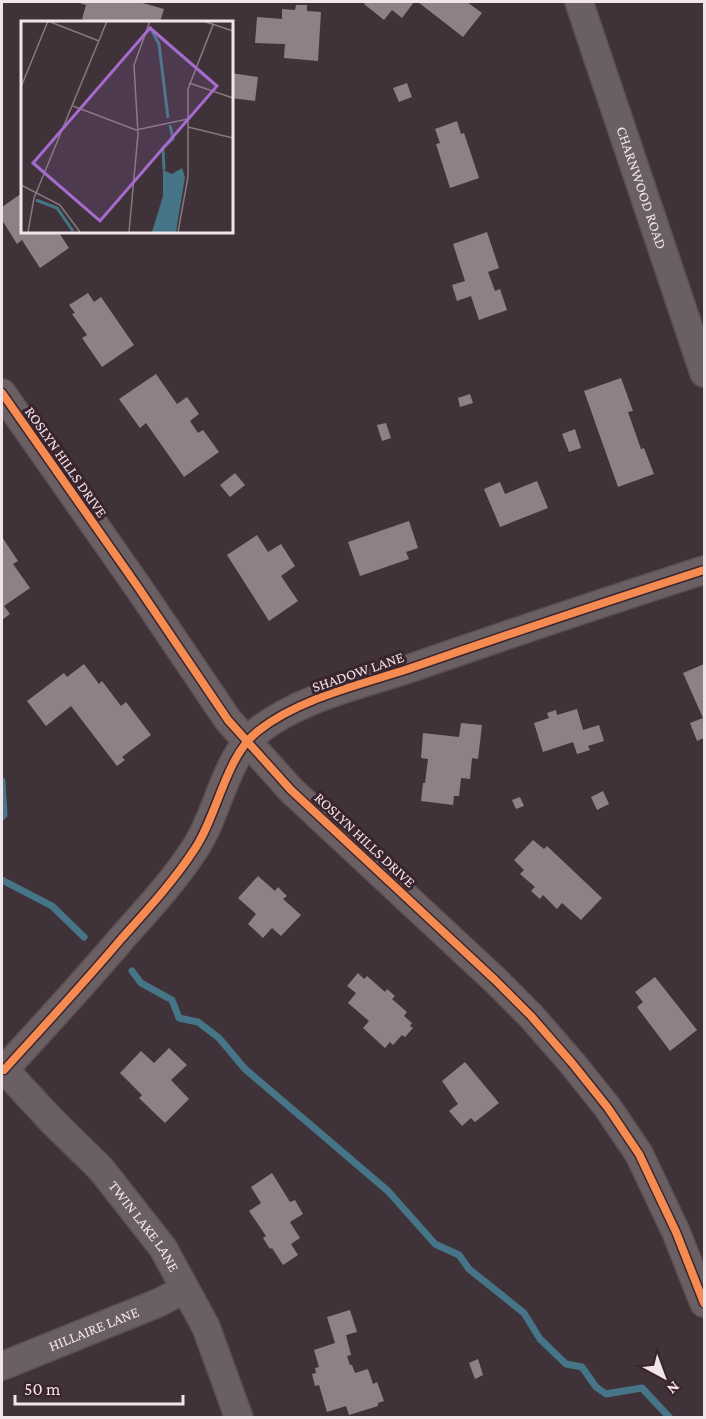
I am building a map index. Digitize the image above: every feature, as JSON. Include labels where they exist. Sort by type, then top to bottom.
[{"type":"street","name":"CHARNWOOD ROAD","points":[[579,2],[705,373]]},
{"type":"street","name":"ROSLYN HILLS DRIVE","points":[[2,393],[228,720],[291,790],[531,1016],[608,1108],[639,1154],[676,1232],[705,1303]]},
{"type":"street","name":"SHADOW LANE","points":[[3,1068],[61,1009],[174,877],[195,849],[213,815],[225,780],[247,742],[258,731],[306,704],[475,645],[705,570]]},
{"type":"street","name":"TWIN LAKE LANE","points":[[3,1068],[107,1177],[163,1248],[206,1327],[238,1418]]},
{"type":"street","name":"HILLAIRE LANE","points":[[2,1366],[158,1304],[185,1289]]},
{"type":"building","points":[[76,2],[139,2],[164,9],[160,21],[89,21],[82,19],[86,5]]},
{"type":"building","points":[[366,2],[414,2],[402,18],[392,10],[384,20],[364,4]]},
{"type":"building","points":[[418,2],[467,2],[482,13],[463,37]]},
{"type":"building","points":[[296,5],[307,5],[307,11],[321,12],[318,61],[284,58],[285,44],[255,43],[257,17],[282,19],[282,9],[295,10]]},
{"type":"building","points":[[232,73],[258,77],[255,101],[232,98]]},
{"type":"building","points":[[407,83],[412,97],[399,102],[393,88]]},
{"type":"building","points":[[457,121],[461,134],[464,133],[479,178],[450,188],[436,144],[440,143],[435,129]]},
{"type":"building","points":[[21,194],[21,232],[59,232],[69,248],[40,268],[22,240],[17,244],[2,220],[2,207]]},
{"type":"building","points":[[487,232],[499,268],[488,272],[495,291],[500,289],[507,310],[479,320],[471,296],[457,301],[452,285],[465,281],[453,244]]},
{"type":"building","points":[[88,293],[94,302],[101,297],[134,345],[102,367],[82,338],[87,335],[72,314],[75,313],[69,305]]},
{"type":"building","points":[[156,374],[177,404],[187,397],[199,414],[190,421],[198,433],[203,430],[219,452],[184,477],[146,423],[140,428],[119,399]]},
{"type":"building","points":[[621,378],[633,411],[628,412],[641,449],[644,448],[654,474],[618,487],[584,391]]},
{"type":"building","points":[[470,394],[473,403],[460,407],[458,398]]},
{"type":"building","points":[[386,423],[391,438],[382,441],[377,425]]},
{"type":"building","points":[[575,429],[581,448],[569,452],[562,434]]},
{"type":"building","points":[[235,473],[245,485],[230,497],[220,485]]},
{"type":"building","points":[[537,481],[548,508],[500,527],[484,489],[500,482],[505,494]]},
{"type":"building","points":[[409,521],[418,548],[406,552],[409,559],[360,576],[348,542]]},
{"type":"building","points":[[257,535],[268,552],[281,544],[295,566],[281,576],[298,601],[269,621],[227,555]]},
{"type":"building","points":[[2,537],[18,561],[13,564],[30,588],[4,606],[10,614],[2,620]]},
{"type":"building","points":[[84,664],[99,684],[102,681],[121,706],[126,702],[151,735],[122,757],[125,760],[117,766],[71,706],[46,726],[27,701],[64,673],[67,677]]},
{"type":"building","points":[[704,664],[704,738],[697,741],[690,723],[703,718],[683,673]]},
{"type":"building","points":[[577,709],[583,730],[599,725],[604,741],[588,746],[590,750],[577,754],[573,742],[543,752],[534,723],[549,718],[547,713],[556,710],[557,715]]},
{"type":"building","points":[[461,723],[482,725],[478,759],[472,758],[470,779],[461,778],[459,796],[454,796],[453,805],[421,801],[428,759],[421,758],[423,733],[459,737]]},
{"type":"building","points":[[603,791],[609,804],[597,810],[591,797]]},
{"type":"building","points":[[520,797],[524,806],[516,809],[512,800]]},
{"type":"building","points":[[533,840],[544,849],[547,846],[602,898],[581,920],[562,903],[557,909],[543,895],[540,899],[531,891],[535,887],[520,874],[524,870],[514,860]]},
{"type":"building","points":[[258,876],[275,891],[278,887],[287,896],[283,899],[301,915],[281,936],[272,928],[263,938],[248,924],[256,914],[238,898]]},
{"type":"building","points":[[358,973],[364,979],[367,976],[385,992],[387,989],[395,996],[392,999],[407,1012],[404,1016],[412,1023],[410,1026],[413,1028],[393,1045],[390,1042],[385,1048],[363,1028],[369,1021],[348,1003],[356,993],[347,986]]},
{"type":"building","points":[[655,977],[697,1030],[670,1051],[637,1007],[643,1002],[635,992]]},
{"type":"building","points":[[169,1048],[187,1065],[171,1080],[189,1099],[165,1123],[139,1098],[142,1095],[120,1073],[141,1051],[154,1063]]},
{"type":"building","points":[[465,1062],[499,1103],[475,1122],[471,1118],[462,1126],[449,1111],[458,1104],[442,1081]]},
{"type":"building","points":[[272,1173],[290,1202],[295,1200],[303,1214],[290,1222],[300,1238],[291,1244],[298,1255],[283,1265],[263,1238],[266,1236],[249,1211],[261,1203],[251,1187]]},
{"type":"building","points":[[350,1310],[357,1332],[346,1335],[351,1355],[347,1356],[350,1365],[355,1373],[368,1369],[373,1384],[377,1382],[384,1401],[378,1403],[378,1406],[349,1415],[346,1406],[327,1412],[319,1385],[315,1386],[312,1374],[316,1373],[315,1368],[319,1367],[314,1350],[335,1343],[327,1317]]},
{"type":"building","points":[[478,1359],[483,1375],[475,1379],[469,1363]]},
{"type":"waterway","points":[[2,781],[4,815],[2,817]]},
{"type":"waterway","points":[[2,880],[52,906],[84,937]]},
{"type":"waterway","points":[[132,971],[141,983],[172,1000],[179,1018],[198,1022],[219,1038],[245,1069],[388,1191],[435,1244],[459,1255],[469,1269],[524,1313],[540,1339],[566,1364],[582,1367],[596,1387],[606,1394],[642,1388],[670,1418]]},
{"type":"cycle path","points":[[2,393],[228,720],[291,790],[531,1016],[608,1108],[639,1154],[676,1232],[704,1303]]},
{"type":"cycle path","points":[[4,1070],[160,896],[194,850],[237,756],[258,731],[291,710],[330,694],[704,570]]}]
